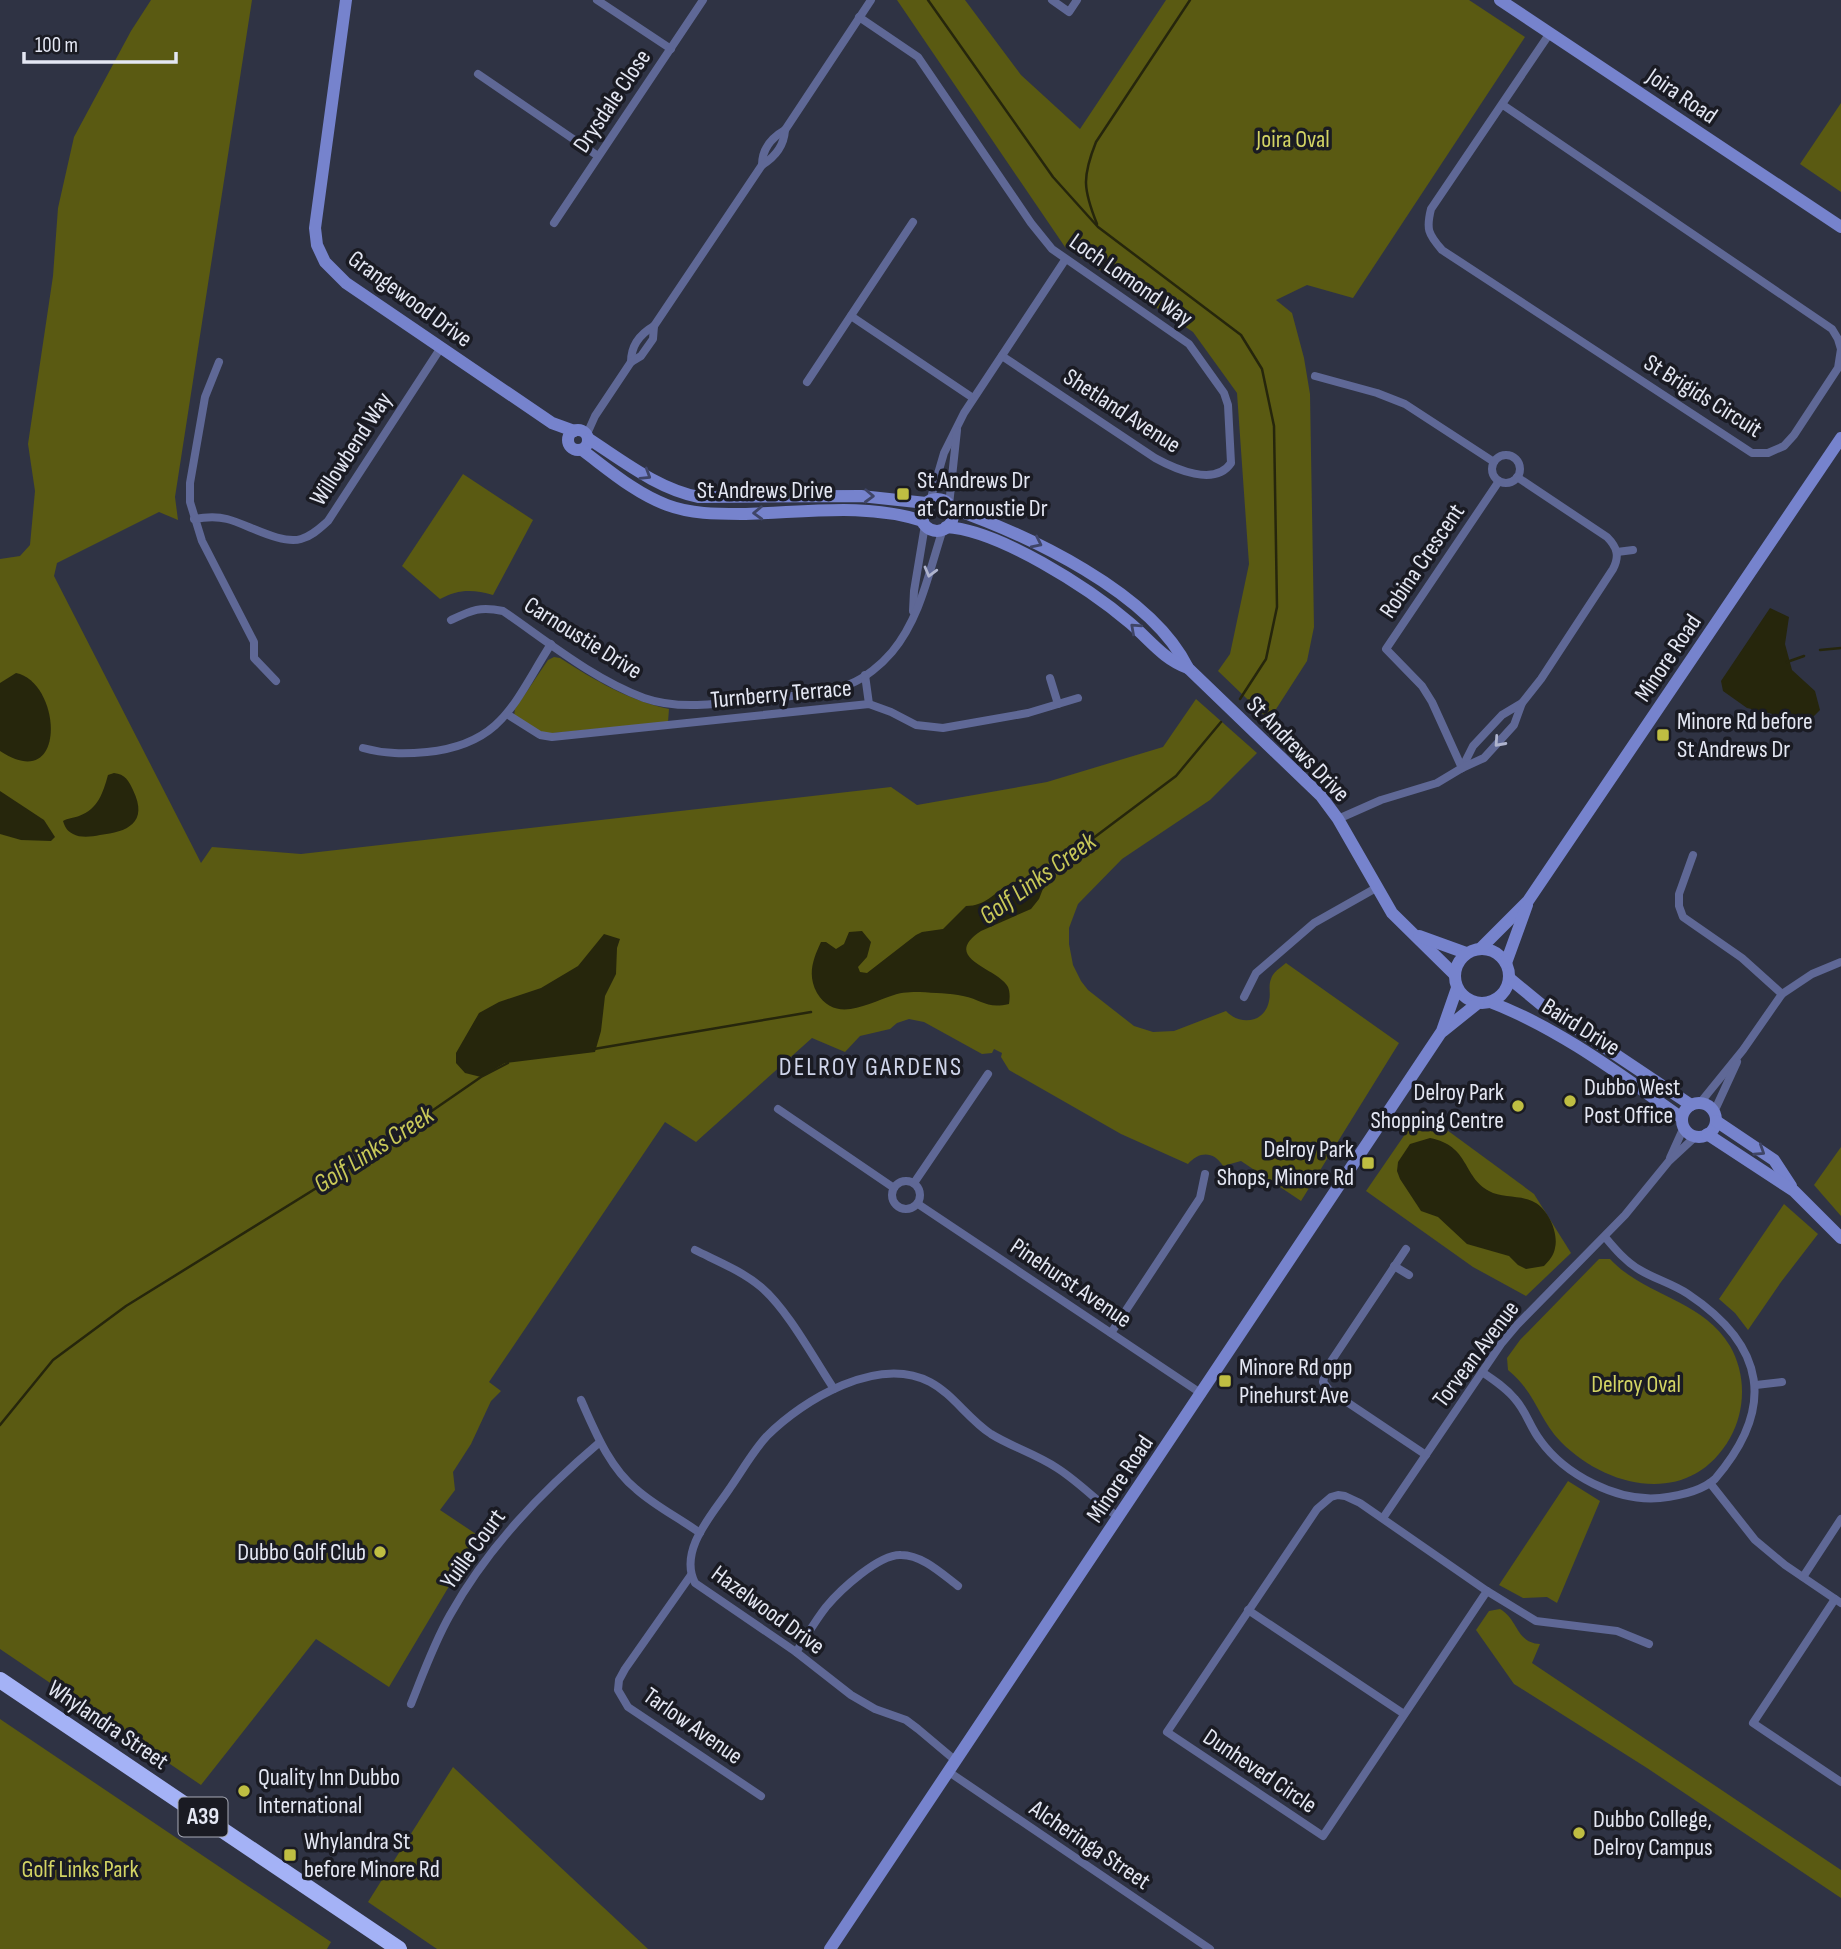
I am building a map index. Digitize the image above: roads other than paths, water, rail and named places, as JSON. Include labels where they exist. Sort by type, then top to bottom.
[{"type":"highway","name":"Whylandra Street","points":[[0,1680],[399,1949]]},
{"type":"street","name":"Grangewood Drive","points":[[346,0],[314,228],[317,245],[325,262],[346,283],[440,349],[552,423],[580,437]]},
{"type":"street","points":[[597,0],[671,49]]},
{"type":"street","name":"Drysdale Close","points":[[554,223],[703,0]]},
{"type":"street","points":[[580,437],[631,362],[641,356],[653,338],[654,326],[762,165],[772,159],[784,141],[785,130],[871,0]]},
{"type":"street","points":[[1052,0],[1069,12],[1077,0]]},
{"type":"street","name":"Joira Road","points":[[1500,0],[1841,227]]},
{"type":"street","name":"Loch Lomond Way","points":[[859,17],[918,57],[1041,237],[1065,260],[1189,344],[1219,384],[1228,405],[1232,453],[1229,467]]},
{"type":"street","name":"St Brigids Circuit","points":[[1503,104],[1832,329],[1841,349],[1838,368],[1784,446],[1768,453],[1752,453],[1442,250],[1432,239],[1426,226],[1431,209],[1550,33]]},
{"type":"street","points":[[478,74],[598,156]]},
{"type":"street","points":[[807,382],[913,222]]},
{"type":"street","points":[[957,427],[950,507],[952,519],[944,528],[933,530],[924,523],[922,512],[928,502],[944,453],[957,427],[973,398],[1065,260]]},
{"type":"street","points":[[851,316],[973,398]]},
{"type":"street","name":"Willowbend Way","points":[[194,519],[211,516],[226,518],[284,539],[299,540],[315,533],[328,521],[440,349]]},
{"type":"street","name":"Shetland Avenue","points":[[1002,356],[1178,470],[1200,474],[1215,473],[1229,467]]},
{"type":"street","points":[[219,362],[205,397],[190,483],[190,502],[202,541],[254,642],[254,658],[276,681]]},
{"type":"street","points":[[1315,376],[1398,401],[1494,462]]},
{"type":"street","name":"St Andrews Drive","points":[[580,437],[659,483],[699,497],[861,496],[928,502]]},
{"type":"street","name":"St Andrews Drive","points":[[580,437],[638,491],[681,509],[718,514],[861,511],[902,514],[924,523]]},
{"type":"street","name":"Minore Road","points":[[1480,949],[1528,901],[1841,438]]},
{"type":"street","points":[[1501,457],[1513,458],[1518,465],[1517,477],[1511,482],[1499,481],[1492,472],[1494,462],[1501,457]]},
{"type":"street","points":[[1338,819],[1381,800],[1437,783],[1484,758],[1514,725],[1522,703],[1555,660],[1614,569],[1618,552],[1607,537],[1517,477]]},
{"type":"street","name":"Robina Crescent","points":[[1462,768],[1422,686],[1386,649],[1499,481]]},
{"type":"street","points":[[928,502],[940,499],[950,507]]},
{"type":"street","name":"St Andrews Drive","points":[[950,507],[1037,542],[1093,574],[1140,610],[1180,652],[1188,668],[1321,796],[1338,819],[1392,913],[1415,934],[1456,981]]},
{"type":"street","name":"Carnoustie Drive","points":[[913,614],[924,523]]},
{"type":"street","name":"St Andrews Drive","points":[[944,528],[965,528],[1030,556],[1083,587],[1129,622],[1171,662],[1188,668]]},
{"type":"street","name":"Carnoustie Drive","points":[[451,620],[486,607],[503,611],[605,680],[645,698],[675,705],[808,695],[852,683],[893,650],[925,593],[944,528]]},
{"type":"street","points":[[1618,552],[1633,550]]},
{"type":"street","points":[[363,748],[396,755],[446,750],[466,744],[489,732],[507,714],[551,644]]},
{"type":"street","points":[[865,675],[869,704]]},
{"type":"street","points":[[1050,678],[1058,704]]},
{"type":"street","name":"Turnberry Terrace","points":[[507,714],[540,735],[552,737],[869,704],[916,725],[943,729],[1028,713],[1078,698]]},
{"type":"street","points":[[1462,768],[1474,746],[1502,715],[1522,703]]},
{"type":"street","points":[[1693,855],[1679,894],[1683,917],[1742,958],[1782,994]]},
{"type":"street","points":[[1244,997],[1256,973],[1314,922],[1376,888]]},
{"type":"street","name":"Minore Road","points":[[1506,963],[1528,901]]},
{"type":"street","name":"St Andrews Drive","points":[[1415,934],[1466,953]]},
{"type":"street","points":[[1480,949],[1495,952],[1506,963],[1509,978],[1503,993],[1484,1003],[1469,1001],[1456,981],[1456,966],[1466,953],[1480,949]]},
{"type":"street","points":[[1794,1191],[1683,1123],[1683,1112],[1695,1104],[1743,1050],[1782,994],[1812,974],[1841,962]]},
{"type":"street","name":"Baird Drive","points":[[1509,978],[1543,1006],[1695,1104]]},
{"type":"street","name":"Minore Road","points":[[830,1949],[1442,1031],[1456,981]]},
{"type":"street","name":"Minore Road","points":[[1442,1031],[1484,1003]]},
{"type":"street","name":"Baird Drive","points":[[1484,1003],[1511,1010],[1543,1027],[1683,1123]]},
{"type":"street","points":[[1702,1135],[1713,1129],[1715,1116],[1743,1050]]},
{"type":"street","points":[[914,1183],[988,1074]]},
{"type":"street","points":[[1695,1104],[1706,1104],[1715,1116],[1774,1160],[1794,1191],[1841,1238]]},
{"type":"street","points":[[778,1109],[894,1188]]},
{"type":"street","name":"Torvean Avenue","points":[[1669,1161],[1683,1123]]},
{"type":"street","name":"Torvean Avenue","points":[[1383,1518],[1517,1325],[1605,1237],[1640,1199],[1669,1161],[1702,1135]]},
{"type":"street","points":[[1111,1333],[1200,1198],[1205,1174]]},
{"type":"street","points":[[901,1181],[914,1183],[920,1194],[918,1204],[908,1209],[899,1207],[893,1200],[894,1188],[901,1181]]},
{"type":"street","name":"Pinehurst Avenue","points":[[918,1204],[1202,1394]]},
{"type":"street","points":[[1482,1372],[1516,1399],[1549,1451],[1600,1487],[1633,1497],[1652,1498],[1671,1497],[1710,1483],[1742,1442],[1753,1413],[1756,1385],[1748,1359],[1724,1322],[1687,1294],[1639,1270],[1605,1237]]},
{"type":"street","points":[[1406,1249],[1326,1370],[1323,1382],[1329,1390],[1426,1455]]},
{"type":"street","points":[[695,1250],[762,1287],[781,1309],[834,1389]]},
{"type":"street","points":[[1394,1266],[1409,1275]]},
{"type":"street","name":"Hazelwood Drive","points":[[952,1767],[918,1728],[851,1695],[796,1652],[695,1583],[691,1575],[693,1549],[700,1532],[766,1437],[793,1415],[834,1389],[886,1373],[909,1374],[931,1382],[990,1433],[1060,1469],[1119,1518]]},
{"type":"street","points":[[1756,1385],[1782,1382]]},
{"type":"street","points":[[581,1400],[600,1442],[635,1489],[700,1532]]},
{"type":"street","name":"Yuille Court","points":[[411,1704],[449,1617],[482,1565],[522,1514],[600,1442]]},
{"type":"street","points":[[1710,1483],[1755,1540],[1838,1601],[1753,1723],[1841,1782]]},
{"type":"street","name":"Dunheved Circle","points":[[1345,1496],[1383,1518],[1487,1591],[1323,1836],[1167,1732],[1324,1501],[1331,1497],[1345,1496]]},
{"type":"street","points":[[1803,1577],[1841,1519]]},
{"type":"street","points":[[796,1652],[844,1588],[886,1557],[900,1555],[918,1559],[958,1586]]},
{"type":"street","name":"Tarlow Avenue","points":[[691,1575],[625,1669],[619,1680],[618,1690],[628,1707],[761,1796]]},
{"type":"street","points":[[1487,1591],[1536,1621],[1617,1631],[1649,1644]]},
{"type":"street","points":[[1248,1610],[1404,1714]]},
{"type":"street","name":"Alcheringa Street","points":[[952,1767],[1210,1949]]},
{"type":"water","points":[[1770,608],[1789,617],[1785,644],[1792,670],[1815,691],[1820,710],[1813,717],[1781,716],[1747,708],[1723,691],[1721,681]]},
{"type":"water","points":[[16,673],[31,681],[42,695],[49,714],[51,732],[47,748],[38,759],[22,761],[0,751],[0,683]]},
{"type":"water","points":[[114,773],[124,776],[133,790],[138,811],[133,824],[119,831],[86,837],[69,832],[63,821],[91,809],[102,794],[108,775]]},
{"type":"water","points":[[0,791],[44,820],[55,837],[51,841],[21,840],[0,834]]},
{"type":"water","points":[[1057,865],[1031,909],[981,931],[966,949],[975,962],[1003,980],[1010,995],[1009,1004],[990,1005],[958,995],[913,992],[897,994],[853,1009],[843,1009],[833,1008],[817,993],[812,980],[812,967],[821,942],[826,942],[836,949],[844,944],[849,932],[862,931],[871,942],[867,957],[858,967],[860,972],[867,973],[916,935],[943,929],[966,906],[979,904],[1010,884]]},
{"type":"water","points":[[604,934],[620,939],[616,974],[605,996],[601,1031],[595,1052],[505,1063],[481,1077],[465,1073],[456,1063],[456,1053],[479,1013],[499,1002],[541,988],[578,966]]},
{"type":"water","points":[[1430,1138],[1443,1142],[1459,1154],[1474,1178],[1489,1191],[1527,1199],[1547,1214],[1556,1242],[1554,1253],[1544,1266],[1526,1269],[1509,1256],[1467,1244],[1438,1217],[1421,1211],[1400,1179],[1398,1162],[1410,1144]]},
{"type":"waterway","points":[[928,0],[1053,177],[1098,227],[1241,335],[1262,369],[1274,426],[1277,607],[1266,659],[1240,699]]},
{"type":"waterway","points":[[1097,224],[1086,183],[1088,165],[1096,142],[1190,0]]},
{"type":"waterway","points":[[1820,650],[1841,648]]},
{"type":"waterway","points":[[1787,662],[1804,656]]},
{"type":"waterway","name":"Golf Links Creek","points":[[1056,866],[1176,776],[1221,722]]},
{"type":"waterway","name":"Golf Links Creek","points":[[594,1049],[811,1012]]},
{"type":"waterway","name":"Golf Links Creek","points":[[0,1425],[53,1360],[126,1306],[352,1166],[481,1077],[508,1063]]},
{"type":"place","name":"St Andrews Dr at Carnoustie Dr","points":[[903,494]]},
{"type":"place","name":"Minore Rd before St Andrews Dr","points":[[1663,735]]},
{"type":"place","name":"Dubbo West Post Office","points":[[1570,1101]]},
{"type":"place","name":"Delroy Park Shopping Centre","points":[[1518,1106]]},
{"type":"place","name":"Delroy Park Shops, Minore Rd","points":[[1368,1163]]},
{"type":"place","name":"Minore Rd opp Pinehurst Ave","points":[[1225,1381]]},
{"type":"place","name":"Dubbo Golf Club","points":[[380,1552]]},
{"type":"place","name":"Quality Inn Dubbo International","points":[[244,1791]]},
{"type":"place","name":"Dubbo College, Delroy Campus","points":[[1579,1833]]},
{"type":"place","name":"Whylandra St before Minore Rd","points":[[290,1855]]},
{"type":"district","name":"DELROY GARDENS","points":[[871,1067]]},
{"type":"park label","name":"Joira Oval","points":[[1293,139]]},
{"type":"park label","name":"Delroy Oval","points":[[1636,1384]]},
{"type":"park label","name":"Golf Links Park","points":[[80,1869]]}]
